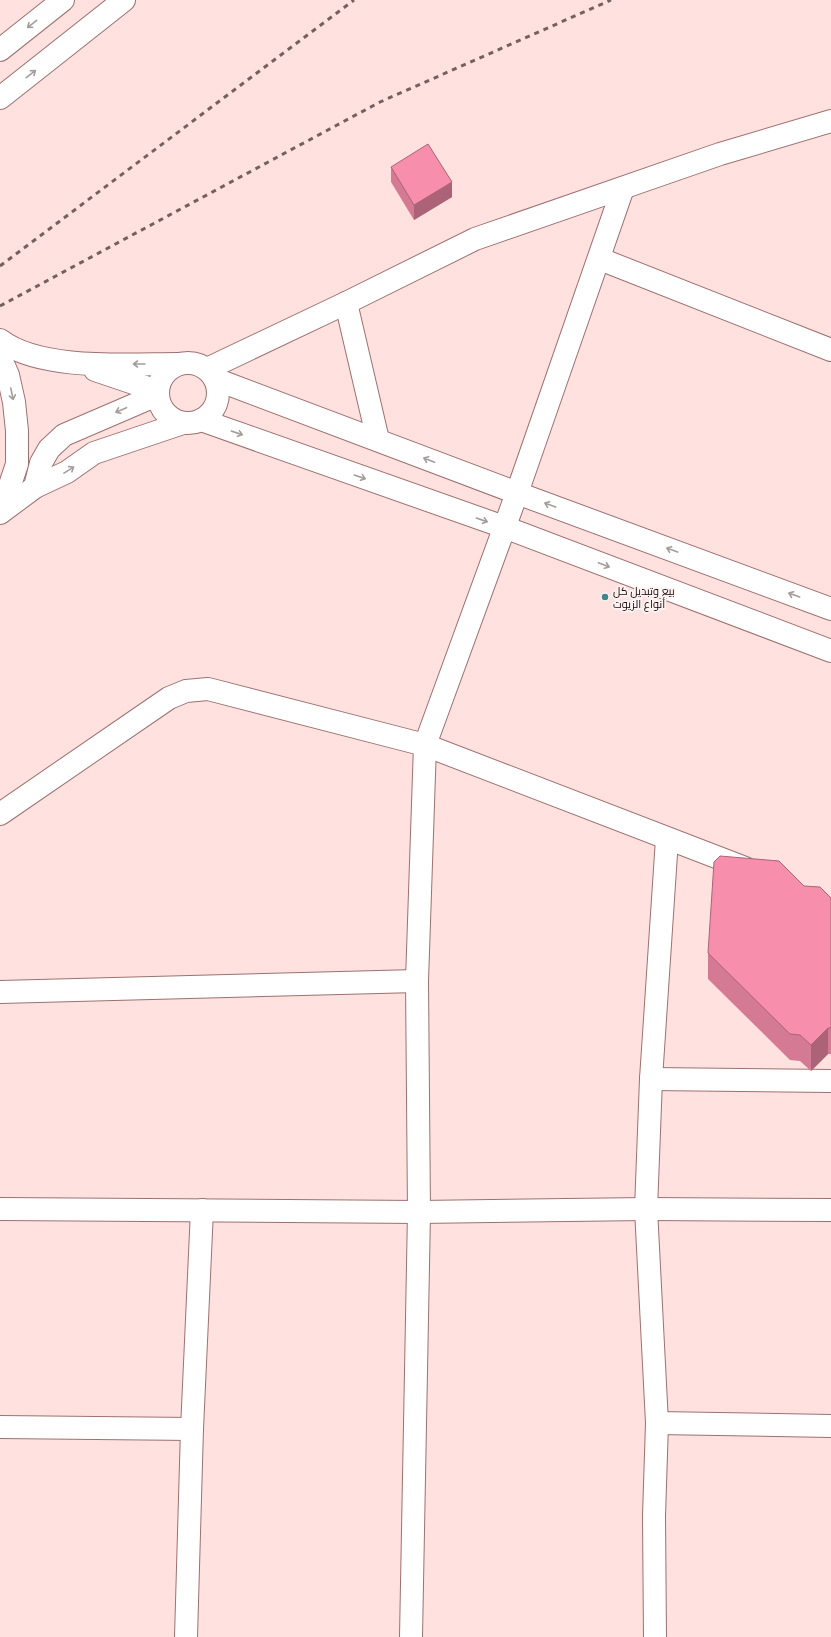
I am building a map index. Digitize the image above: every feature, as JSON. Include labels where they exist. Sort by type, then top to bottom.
[{"type":"street","points":[[0,50],[63,0]]},
{"type":"street","points":[[0,98],[124,0]]},
{"type":"street","points":[[211,374],[346,303],[475,239],[720,154],[831,121]]},
{"type":"street","points":[[411,1637],[419,1212],[417,981],[425,745],[517,493],[624,188]]},
{"type":"street","points":[[600,259],[831,350]]},
{"type":"street","points":[[346,303],[378,440]]},
{"type":"street","points":[[0,340],[5,344],[28,354],[77,364],[178,364]]},
{"type":"street","points":[[0,357],[8,375],[14,402],[17,458],[17,464],[1,512]]},
{"type":"street","points":[[831,609],[378,440],[211,374],[198,364],[189,362],[171,366],[159,381],[157,393],[161,408],[174,420],[192,422],[504,527],[831,651]]},
{"type":"street","points":[[77,364],[157,393]]},
{"type":"street","points":[[1,512],[35,487],[67,472],[94,453],[192,422],[212,411],[218,398],[218,389],[211,374]]},
{"type":"street","points":[[35,487],[41,463],[49,449],[64,435],[157,393]]},
{"type":"street","points":[[0,814],[169,698],[186,691],[208,689],[425,745],[764,875]]},
{"type":"street","points":[[655,1637],[654,1516],[656,1424],[646,1209],[651,1078],[667,839]]},
{"type":"street","points":[[0,992],[417,981]]},
{"type":"street","points":[[651,1078],[831,1081]]},
{"type":"street","points":[[0,1209],[419,1212],[646,1209],[831,1210]]},
{"type":"street","points":[[186,1637],[192,1429],[202,1210]]},
{"type":"street","points":[[656,1424],[831,1426]]},
{"type":"street","points":[[0,1427],[192,1429]]},
{"type":"building","points":[[428,144],[452,182],[414,205],[391,167]]},
{"type":"building","points":[[720,856],[779,861],[804,886],[820,887],[831,898],[831,1028],[828,1028],[811,1045],[800,1035],[790,1034],[708,953],[714,862]]},
{"type":"railway","points":[[0,266],[354,0]]},
{"type":"railway","points":[[0,306],[380,102],[611,0]]},
{"type":"place","name":"بيع وتبديل كل أنواع الزيوت","points":[[605,597]]}]
